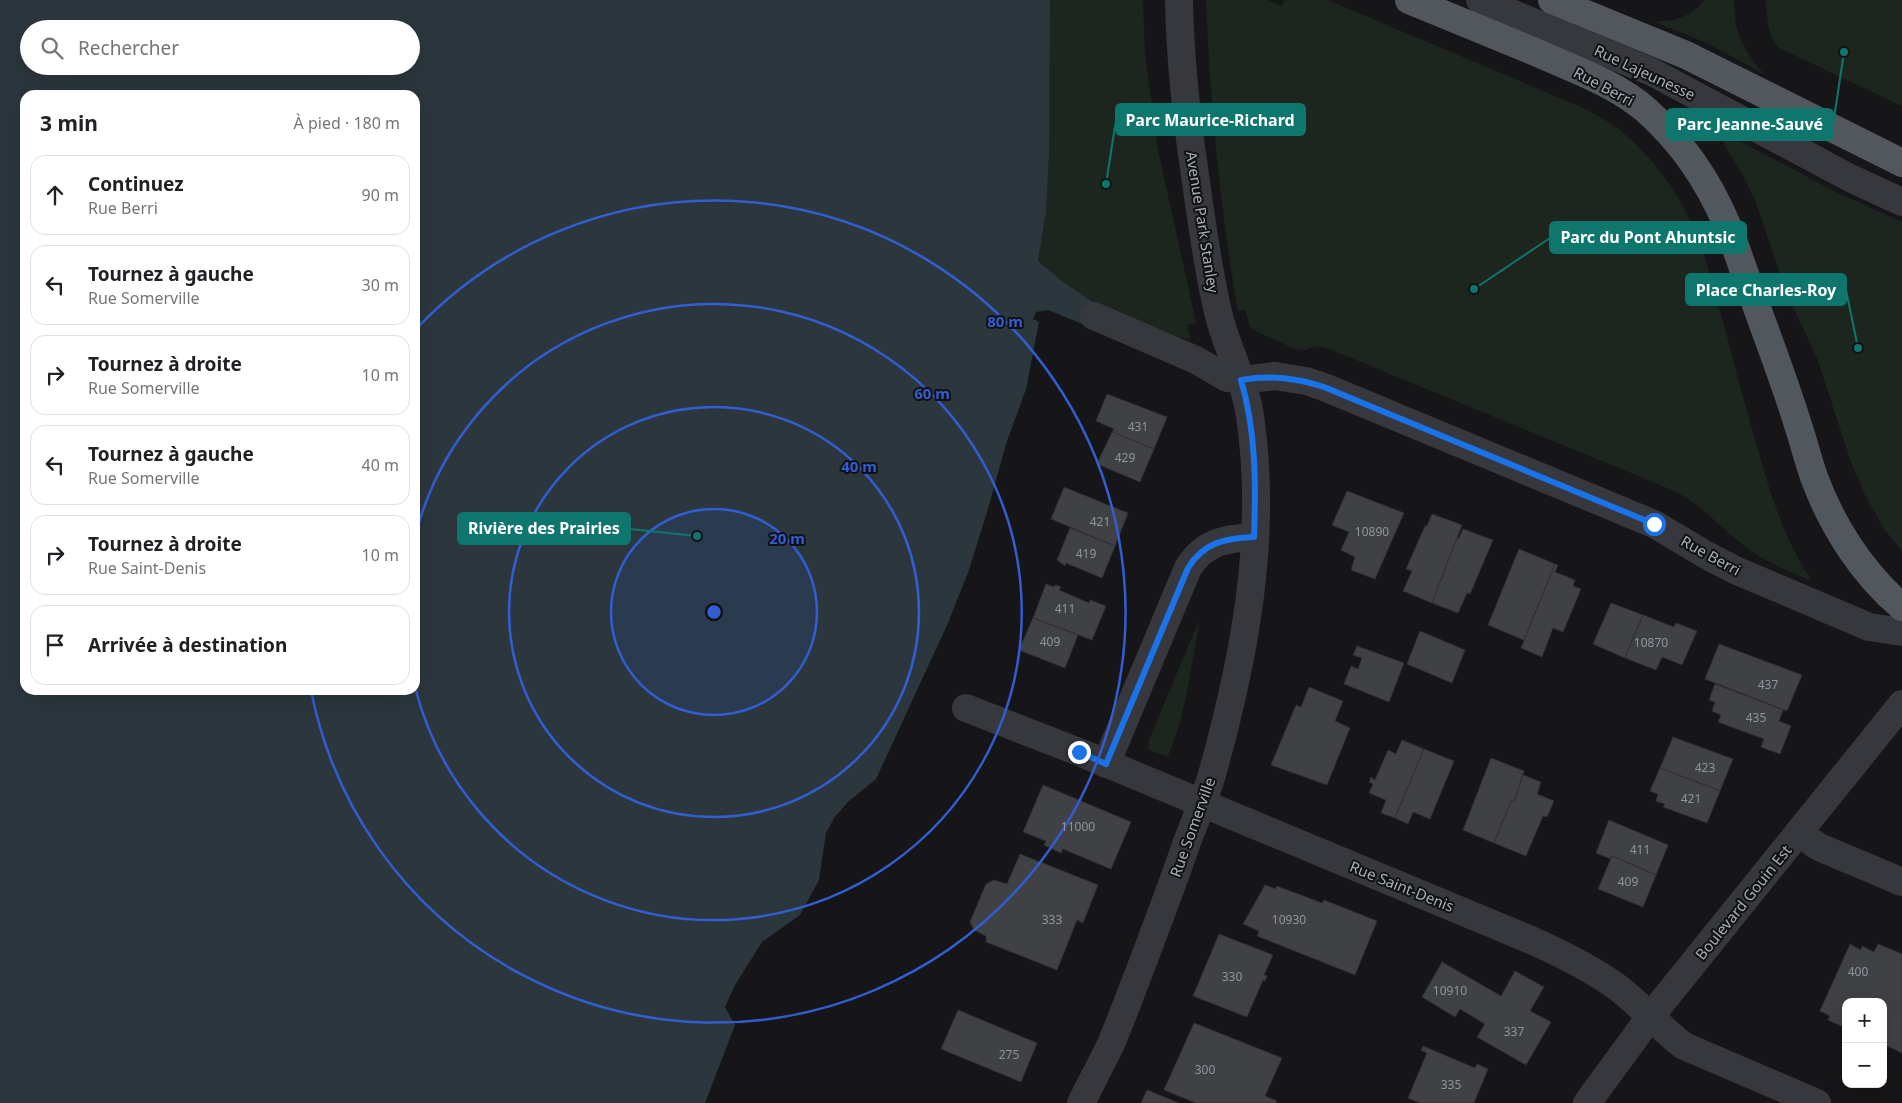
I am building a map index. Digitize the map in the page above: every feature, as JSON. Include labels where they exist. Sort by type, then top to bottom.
[{"type":"main road","name":"Rue Berri","points":[[1409,0],[1611,86],[1627,95],[1646,110],[1673,137],[1703,178],[1727,225],[1827,508],[1858,560],[1883,589],[1902,607]]},
{"type":"main road","name":"Rue Lajeunesse","points":[[1552,0],[1704,64],[1902,164]]},
{"type":"street","name":"Avenue Park Stanley","points":[[1179,0],[1182,76],[1208,267],[1220,322],[1241,380]]},
{"type":"street","name":"Rue Lajeunesse","points":[[1480,0],[1670,81],[1802,153],[1902,202]]},
{"type":"street","points":[[1094,316],[1196,360],[1227,378],[1241,380]]},
{"type":"street","name":"Rue Berri","points":[[1241,380],[1275,376],[1306,381],[1324,387],[1654,524],[1735,570],[1869,627],[1902,632]]},
{"type":"street","name":"Rue Somerville","points":[[1081,1103],[1124,1014],[1202,803],[1227,720],[1237,676],[1252,586],[1254,537],[1254,450],[1249,409],[1241,380]]},
{"type":"street","points":[[1106,764],[1188,568],[1194,558],[1219,542],[1254,537]]},
{"type":"street","name":"Boulevard Gouin Est","points":[[1587,1103],[1650,1017],[1902,704]]},
{"type":"street","name":"Rue Saint-Denis","points":[[966,708],[1503,927],[1557,952],[1617,987],[1670,1036],[1684,1046],[1817,1103]]},
{"type":"street","points":[[1799,833],[1819,847],[1902,882]]},
{"type":"shaded area","points":[[0,0],[1050,0],[1049,155],[1046,212],[1038,261],[1062,281],[1097,305],[1090,327],[1048,310],[1036,312],[1033,319],[1039,322],[1026,389],[1006,444],[969,570],[948,623],[876,779],[848,802],[834,818],[826,833],[819,880],[800,915],[762,942],[735,985],[725,1007],[735,1025],[705,1103],[0,1103]]},
{"type":"shaded area","points":[[1050,0],[1143,0],[1145,54],[1157,145],[1196,323],[1187,325],[1191,340],[1119,316],[1074,290],[1038,261],[1046,212],[1049,155]]},
{"type":"shaded area","points":[[1206,0],[1268,0],[1282,6],[1284,0],[1328,0],[1583,108],[1610,123],[1637,146],[1650,159],[1672,188],[1682,203],[1697,235],[1708,268],[1771,494],[1788,538],[1811,579],[1809,580],[1792,573],[1759,556],[1743,545],[1692,501],[1672,490],[1327,348],[1317,346],[1305,350],[1295,349],[1251,328],[1245,310],[1238,311],[1226,234],[1213,117]]},
{"type":"shaded area","points":[[1705,0],[1734,0],[1735,22],[1740,38],[1750,57],[1764,74],[1707,43],[1652,21],[1668,21],[1682,17],[1700,6]]},
{"type":"shaded area","points":[[1765,0],[1902,0],[1902,106],[1779,48],[1769,31]]},
{"type":"shaded area","points":[[1730,136],[1836,192],[1902,222],[1902,551],[1885,530],[1866,497],[1852,465],[1817,358],[1787,294],[1755,200],[1744,177],[1723,143]]},
{"type":"shaded area","points":[[1198,623],[1190,675],[1179,725],[1168,756],[1163,755],[1148,748],[1149,740]]},
{"type":"building","points":[[1107,394],[1167,417],[1154,449],[1112,432],[1114,429],[1096,421]]},
{"type":"building","points":[[1112,432],[1154,449],[1140,482],[1097,464]]},
{"type":"building","points":[[1064,487],[1128,513],[1115,546],[1051,519]]},
{"type":"building","points":[[1347,491],[1404,513],[1375,579],[1351,570],[1355,557],[1341,550],[1349,532],[1332,525]]},
{"type":"building","points":[[1432,514],[1462,525],[1432,603],[1403,591],[1412,571],[1406,569]]},
{"type":"building","points":[[1070,528],[1115,546],[1102,578],[1066,563],[1065,566],[1057,560]]},
{"type":"building","points":[[1463,529],[1493,540],[1470,594],[1467,593],[1458,613],[1432,603],[1457,538],[1459,538]]},
{"type":"building","points":[[1519,549],[1555,564],[1524,640],[1488,625]]},
{"type":"building","points":[[1555,564],[1558,565],[1555,572],[1575,580],[1573,586],[1581,589],[1563,632],[1553,628],[1542,657],[1521,648]]},
{"type":"building","points":[[1046,584],[1061,587],[1059,590],[1089,603],[1090,600],[1106,606],[1092,640],[1033,618]]},
{"type":"building","points":[[1611,603],[1643,615],[1625,658],[1593,644]]},
{"type":"building","points":[[1643,615],[1674,627],[1676,623],[1697,631],[1682,665],[1662,657],[1656,670],[1625,658]]},
{"type":"building","points":[[1033,618],[1078,635],[1065,668],[1019,650]]},
{"type":"building","points":[[1420,631],[1465,650],[1452,683],[1407,664]]},
{"type":"building","points":[[1719,644],[1802,675],[1787,711],[1705,679]]},
{"type":"building","points":[[1357,646],[1404,663],[1389,702],[1344,684],[1351,666],[1358,669],[1362,658],[1353,655]]},
{"type":"building","points":[[1715,684],[1783,710],[1779,721],[1791,726],[1780,754],[1761,747],[1764,739],[1718,722],[1721,715],[1712,711],[1715,702],[1709,700]]},
{"type":"building","points":[[1309,687],[1343,701],[1335,721],[1350,728],[1327,785],[1271,765],[1296,705],[1301,707]]},
{"type":"building","points":[[1673,737],[1733,759],[1720,791],[1660,768]]},
{"type":"building","points":[[1402,740],[1424,749],[1395,818],[1381,813],[1386,800],[1369,793],[1373,784],[1369,782],[1371,777],[1375,780],[1388,750],[1396,754]]},
{"type":"building","points":[[1424,749],[1454,761],[1430,819],[1413,812],[1408,824],[1395,818]]},
{"type":"building","points":[[1491,758],[1524,771],[1514,801],[1511,801],[1494,843],[1463,830]]},
{"type":"building","points":[[1660,768],[1720,791],[1707,823],[1663,807],[1665,804],[1656,801],[1658,794],[1650,791]]},
{"type":"building","points":[[1523,775],[1541,782],[1537,794],[1554,801],[1547,817],[1543,816],[1526,856],[1494,843],[1511,801],[1514,801]]},
{"type":"building","points":[[1043,785],[1131,822],[1111,869],[1063,849],[1061,853],[1044,845],[1046,841],[1023,832]]},
{"type":"building","points":[[1609,820],[1668,845],[1656,875],[1612,856],[1611,859],[1596,853]]},
{"type":"building","points":[[1020,854],[1098,885],[1083,923],[1077,920],[1057,970],[986,942],[986,936],[974,930],[970,922],[986,884],[994,880],[1007,884]]},
{"type":"building","points":[[1612,856],[1656,875],[1643,907],[1598,889]]},
{"type":"building","points":[[1265,885],[1276,889],[1277,886],[1322,903],[1324,900],[1377,921],[1355,975],[1257,936],[1259,931],[1243,924]]},
{"type":"building","points":[[1219,934],[1273,955],[1264,975],[1267,976],[1265,981],[1263,980],[1247,1017],[1193,996]]},
{"type":"building","points":[[1850,944],[1861,950],[1862,946],[1874,952],[1878,944],[1902,954],[1902,1053],[1887,1046],[1887,998],[1842,998],[1842,1026],[1828,1020],[1830,1016],[1820,1011]]},
{"type":"building","points":[[1442,962],[1501,996],[1515,971],[1544,987],[1530,1011],[1551,1022],[1526,1065],[1477,1037],[1485,1024],[1460,1009],[1455,1017],[1422,997]]},
{"type":"building","points":[[958,1010],[1037,1043],[1021,1082],[941,1049]]},
{"type":"building","points":[[1194,1023],[1282,1058],[1265,1096],[1277,1101],[1276,1103],[1196,1103],[1164,1090]]},
{"type":"building","points":[[1423,1046],[1475,1068],[1477,1064],[1488,1069],[1474,1103],[1420,1103],[1408,1098],[1427,1053],[1421,1050]]},
{"type":"building","points":[[1147,1090],[1179,1103],[1141,1103]]},
{"type":"place","name":"Parc Jeanne-Sauvé","points":[[1844,52]]},
{"type":"place","name":"Parc Maurice-Richard","points":[[1106,184]]},
{"type":"place","name":"Parc du Pont Ahuntsic","points":[[1474,289]]},
{"type":"place","name":"Place Charles-Roy","points":[[1858,348]]},
{"type":"place","name":"Rivière des Prairies","points":[[697,536]]},
{"type":"route","points":[[1079,752],[1106,764],[1188,568],[1194,558],[1209,546],[1219,542],[1254,537],[1254,450],[1247,401],[1241,380],[1275,376],[1306,381],[1324,387],[1552,480],[1654,524]]}]
